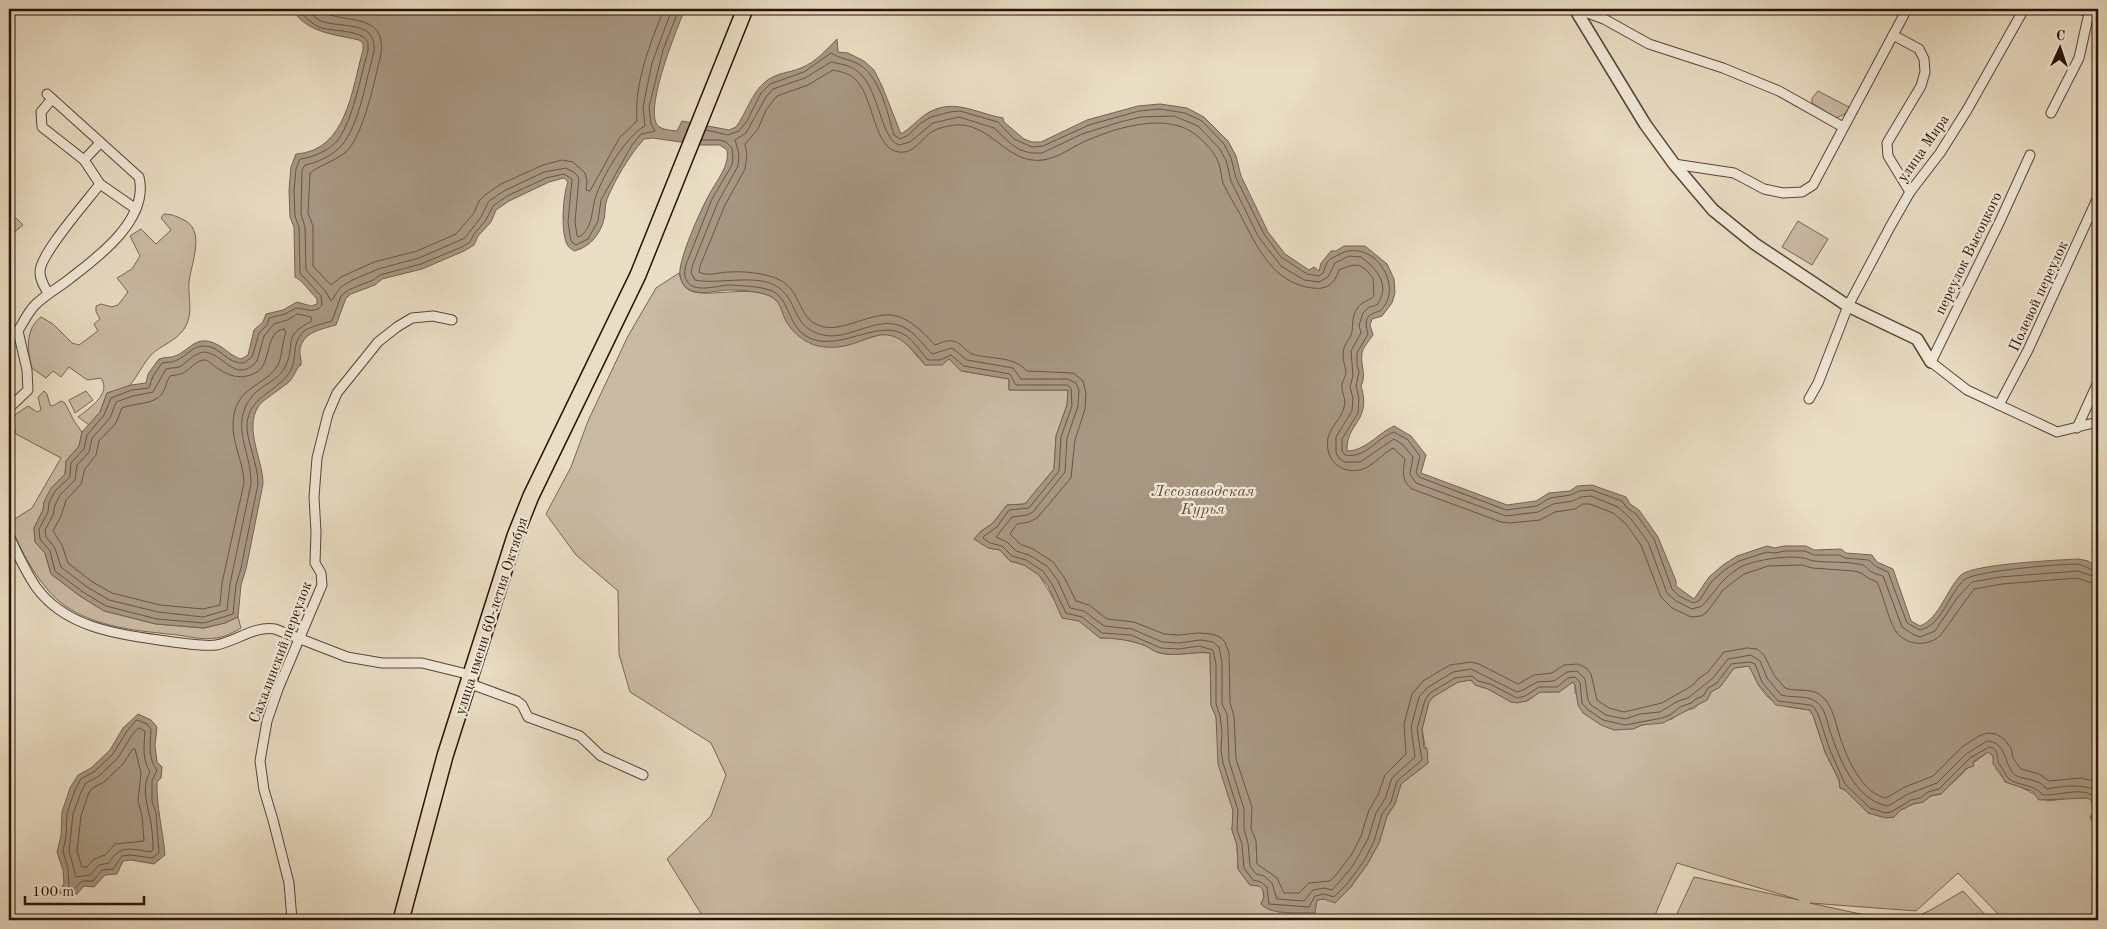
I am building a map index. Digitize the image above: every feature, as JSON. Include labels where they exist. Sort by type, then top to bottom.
[{"type":"main road","name":"улица имени 60-летия Октября","points":[[401,920],[445,756],[507,558],[531,496],[638,275],[745,9]]},
{"type":"street","points":[[1576,9],[1604,19],[1649,44],[1723,68],[1779,91],[1842,127]]},
{"type":"street","points":[[1576,9],[1645,124],[1674,164],[1713,210],[1755,244],[1848,306],[1937,348]]},
{"type":"street","points":[[1674,164],[1734,173],[1764,189],[1783,193],[1802,192],[1813,185],[1842,127],[1907,9]]},
{"type":"street","name":"улица Мира","points":[[1809,399],[1818,383],[1848,306],[1910,192],[1940,153],[1967,110],[2024,9]]},
{"type":"street","points":[[2051,113],[2079,58],[2090,11]]},
{"type":"street","points":[[1892,35],[1919,49],[1924,59],[1925,72],[1921,86],[1888,143],[1888,156],[1910,192]]},
{"type":"street","points":[[9,408],[28,390],[27,370],[18,331],[34,306],[48,293],[71,278],[119,237],[136,209],[142,188],[139,177],[50,97],[41,112],[42,127],[84,160],[100,184],[136,209]]},
{"type":"street","points":[[84,160],[100,143]]},
{"type":"street","name":"переулок Высоцкого","points":[[1931,362],[2030,155]]},
{"type":"street","points":[[48,293],[41,281],[39,271],[42,262],[100,184]]},
{"type":"street","name":"Полевой переулок","points":[[1999,405],[2028,350],[2098,197]]},
{"type":"street","name":"Сахалинский переулок","points":[[292,920],[288,883],[264,790],[260,761],[266,721],[322,585],[321,573],[315,563],[316,477],[318,458],[328,414],[337,393],[378,342],[397,327],[412,318],[433,316],[452,320]]},
{"type":"street","points":[[1917,339],[1931,362],[1968,390],[2057,432],[2098,422]]},
{"type":"street","points":[[2077,428],[2098,382]]},
{"type":"street","points":[[9,536],[37,588],[52,604],[73,619],[115,633],[216,645],[264,628],[275,629],[346,657],[382,663],[422,663],[470,679],[517,701],[522,705],[528,717],[580,736],[601,756],[643,775]]},
{"type":"shaded area","points":[[1818,91],[1849,107],[1847,113],[1836,118],[1812,103],[1812,98]]},
{"type":"shaded area","points":[[164,214],[176,216],[190,224],[196,238],[189,282],[189,318],[184,329],[176,337],[151,355],[129,386],[107,393],[100,412],[89,425],[78,417],[98,400],[104,390],[101,378],[87,380],[69,367],[61,377],[53,371],[46,378],[32,368],[28,348],[32,328],[41,317],[53,324],[72,343],[79,345],[98,331],[94,324],[100,319],[96,312],[96,306],[101,304],[112,307],[118,305],[128,292],[117,278],[132,269],[140,256],[130,236],[141,229],[156,244],[171,230],[161,218]]},
{"type":"shaded area","points":[[15,217],[23,225],[11,235],[9,233],[9,222]]},
{"type":"shaded area","points":[[1798,221],[1828,239],[1812,265],[1782,247]]},
{"type":"shaded area","points":[[679,273],[685,286],[689,290],[698,293],[762,293],[773,298],[781,306],[786,321],[843,346],[886,333],[902,339],[925,365],[949,359],[962,371],[1009,379],[1009,390],[1068,390],[1067,405],[1056,436],[1054,469],[1025,504],[1007,505],[993,523],[980,532],[988,548],[1000,550],[1010,561],[1024,565],[1039,575],[1055,601],[1100,638],[1129,641],[1166,654],[1210,653],[1211,705],[1216,717],[1233,811],[1232,830],[1237,845],[1238,869],[1250,885],[1259,886],[1263,890],[1264,897],[1261,904],[1266,908],[1279,912],[1314,912],[1317,900],[1350,888],[1368,863],[1379,843],[1387,816],[1395,804],[1401,784],[1428,763],[1422,729],[1429,702],[1433,697],[1458,682],[1471,680],[1475,685],[1488,689],[1511,702],[1527,701],[1540,692],[1559,692],[1573,682],[1575,693],[1633,729],[1642,725],[1672,719],[1682,711],[1695,708],[1699,703],[1707,700],[1711,692],[1720,687],[1734,668],[1749,666],[1763,692],[1774,702],[1809,710],[1813,715],[1825,752],[1839,780],[1840,788],[1845,790],[1868,813],[1894,817],[1901,810],[1913,804],[1941,794],[1973,763],[1988,752],[1993,756],[1996,769],[2002,777],[2047,801],[2080,797],[2088,798],[2092,801],[2093,821],[2098,818],[2098,920],[2004,920],[1958,873],[1916,911],[1810,903],[1888,920],[1674,920],[1694,877],[1799,900],[1677,863],[1653,920],[705,920],[667,859],[711,816],[726,775],[711,743],[630,692],[619,654],[618,591],[576,555],[546,514],[571,467],[588,421],[628,336],[656,288]]},
{"type":"shaded area","points":[[44,391],[47,394],[50,405],[53,406],[61,401],[65,403],[82,432],[79,446],[66,461],[65,474],[44,502],[43,510],[34,528],[35,542],[45,553],[51,574],[80,596],[105,611],[156,624],[204,628],[225,623],[238,617],[241,628],[223,637],[207,639],[104,624],[77,613],[55,598],[47,589],[31,567],[10,522],[32,508],[61,458],[16,434],[12,419],[28,406],[37,412],[41,410],[38,397]]},
{"type":"shaded area","points":[[86,391],[93,400],[75,413],[69,400]]},
{"type":"shaded area","points":[[1963,891],[1990,920],[1907,920],[1929,911]]},
{"type":"water","name":"Лесозаводская Курья","points":[[292,9],[685,9],[664,66],[655,99],[654,113],[657,125],[665,129],[677,131],[682,121],[729,130],[736,127],[756,92],[765,82],[806,65],[837,39],[838,52],[848,53],[864,61],[874,70],[901,134],[926,114],[936,109],[955,106],[1003,118],[1004,122],[1024,139],[1032,142],[1041,142],[1087,120],[1138,106],[1160,104],[1187,108],[1204,117],[1228,141],[1236,156],[1241,176],[1268,232],[1285,254],[1309,270],[1314,267],[1319,271],[1321,263],[1331,251],[1336,251],[1344,246],[1365,246],[1387,264],[1394,279],[1395,293],[1392,303],[1382,316],[1372,319],[1370,325],[1373,335],[1365,346],[1362,358],[1363,382],[1361,386],[1364,398],[1363,407],[1361,415],[1350,434],[1347,451],[1360,448],[1394,426],[1411,436],[1426,455],[1421,473],[1507,505],[1536,501],[1549,493],[1570,491],[1577,486],[1592,485],[1626,497],[1630,504],[1639,510],[1658,537],[1676,581],[1676,586],[1694,599],[1709,577],[1723,565],[1737,556],[1767,546],[1775,548],[1806,546],[1814,550],[1841,549],[1846,553],[1872,555],[1877,562],[1893,569],[1911,621],[1920,626],[1933,617],[1956,581],[1961,575],[1969,571],[1998,565],[2079,559],[2088,561],[2098,568],[2098,818],[2092,821],[2090,817],[2093,813],[2092,801],[2088,798],[2039,800],[2032,791],[2005,782],[1993,764],[1993,756],[1988,752],[1973,762],[1974,766],[1967,768],[1941,794],[1930,796],[1923,802],[1913,804],[1901,810],[1894,817],[1886,818],[1868,813],[1845,790],[1840,788],[1839,780],[1825,752],[1810,710],[1776,705],[1758,684],[1749,666],[1734,668],[1720,687],[1711,692],[1707,700],[1663,723],[1642,725],[1633,729],[1614,730],[1601,725],[1583,713],[1578,705],[1573,682],[1559,692],[1540,692],[1527,701],[1517,703],[1475,685],[1471,680],[1458,682],[1433,697],[1429,702],[1422,729],[1424,748],[1427,748],[1428,763],[1401,784],[1395,804],[1387,816],[1379,843],[1368,863],[1350,888],[1335,903],[1324,899],[1317,900],[1315,913],[1279,912],[1266,908],[1261,904],[1264,897],[1263,890],[1259,886],[1250,885],[1238,869],[1237,845],[1232,830],[1233,811],[1218,764],[1216,717],[1211,705],[1210,653],[1166,654],[1129,641],[1100,638],[1079,621],[1062,618],[1048,586],[1039,575],[1024,565],[1010,561],[1000,550],[988,548],[974,539],[993,523],[1007,505],[1025,504],[1054,469],[1056,436],[1067,405],[1068,390],[1009,390],[1009,379],[961,371],[949,359],[942,365],[925,365],[910,347],[896,338],[885,335],[874,336],[850,345],[835,347],[818,346],[804,340],[795,333],[786,321],[779,304],[770,296],[761,293],[729,290],[700,292],[688,288],[683,284],[680,276],[682,259],[690,235],[722,173],[726,162],[727,150],[720,145],[701,145],[653,138],[644,139],[623,168],[607,199],[601,228],[592,241],[579,250],[574,251],[568,247],[565,240],[563,214],[568,182],[564,178],[549,182],[509,201],[496,210],[491,222],[478,236],[474,245],[464,251],[422,269],[382,279],[375,285],[351,294],[346,298],[336,325],[314,332],[305,339],[300,349],[301,365],[289,382],[262,402],[253,420],[253,431],[263,484],[241,585],[238,617],[225,623],[204,628],[156,624],[104,611],[51,574],[45,553],[35,542],[34,528],[51,488],[65,474],[66,461],[79,446],[82,432],[100,412],[107,393],[131,385],[146,383],[148,374],[159,359],[175,356],[199,342],[204,341],[218,345],[241,359],[248,355],[254,330],[263,322],[266,314],[283,310],[297,302],[311,306],[317,304],[317,299],[295,277],[294,227],[290,217],[289,190],[291,167],[296,154],[313,150],[326,142],[337,130],[350,99],[363,50],[363,43],[359,40],[330,34],[313,28],[298,17]]},
{"type":"water","points":[[138,714],[151,720],[157,727],[155,746],[157,762],[162,767],[161,778],[157,782],[157,791],[165,855],[154,864],[131,860],[123,861],[117,874],[105,875],[94,887],[84,886],[76,895],[59,893],[64,883],[63,870],[57,852],[61,836],[62,812],[70,788],[78,775],[91,768],[110,750],[123,728]]}]
